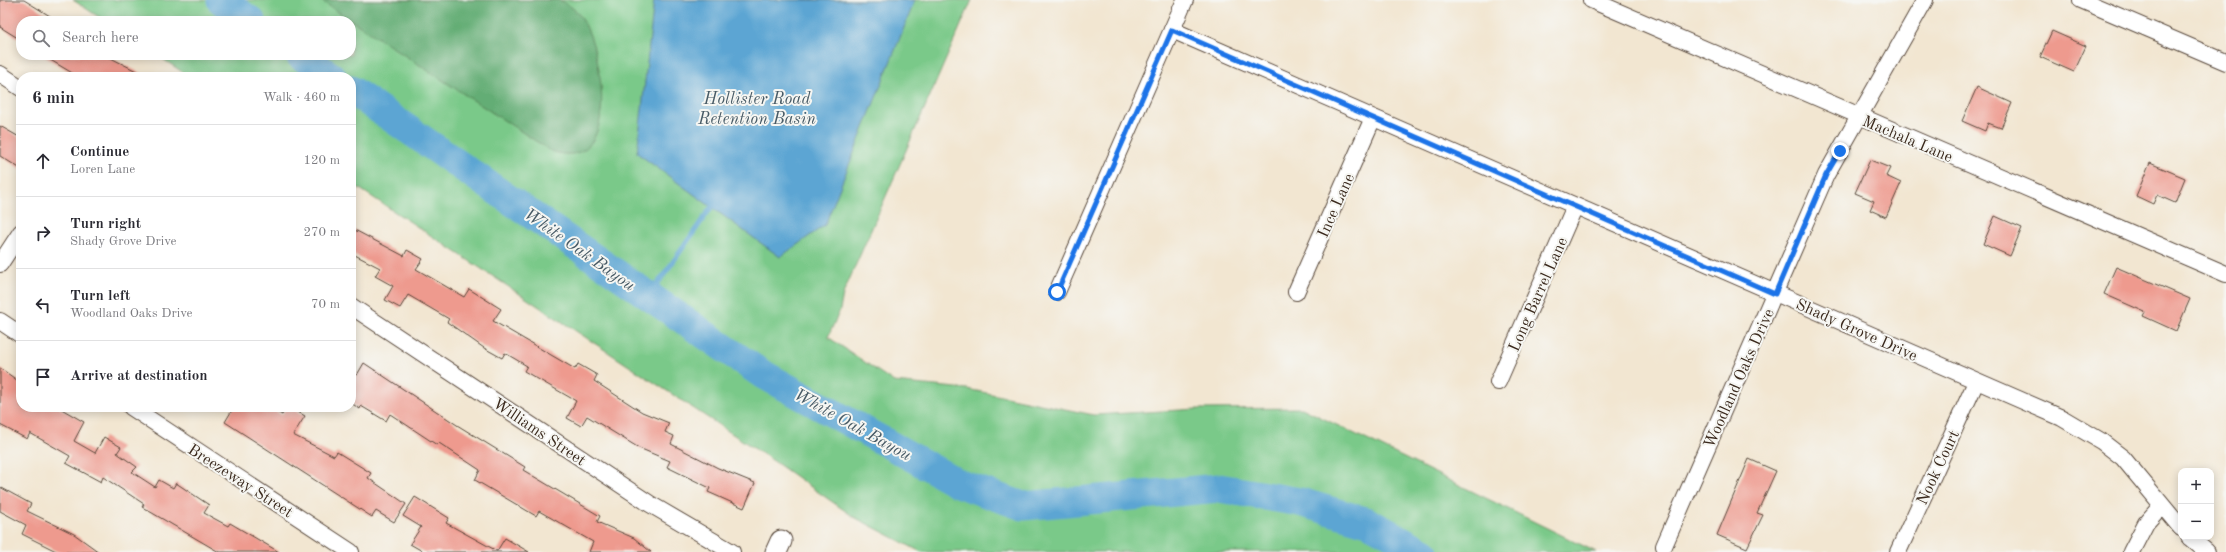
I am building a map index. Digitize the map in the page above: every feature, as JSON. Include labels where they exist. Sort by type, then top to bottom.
[{"type":"street","points":[[1057,292],[1185,0]]},
{"type":"street","name":"Machala Lane","points":[[1591,0],[2226,274]]},
{"type":"street","name":"Woodland Oaks Drive","points":[[1664,546],[1826,175],[1925,0]]},
{"type":"street","points":[[2081,0],[2226,62]]},
{"type":"street","name":"Shady Grove Drive","points":[[1172,30],[1976,382],[2062,418],[2101,441],[2123,458],[2143,481],[2161,506],[2178,525]]},
{"type":"street","points":[[0,74],[16,85]]},
{"type":"street","name":"Ince Lane","points":[[1296,292],[1373,118]]},
{"type":"street","name":"Long Barrel Lane","points":[[1498,382],[1575,206]]},
{"type":"street","points":[[0,264],[16,240]]},
{"type":"street","name":"Williams Street","points":[[356,309],[650,504],[732,552]]},
{"type":"street","points":[[0,321],[16,331]]},
{"type":"street","name":"Nook Court","points":[[1898,552],[1976,382]]},
{"type":"street","name":"Breezeway Street","points":[[139,412],[351,552]]},
{"type":"street","points":[[2131,552],[2146,522],[2161,506]]},
{"type":"street","points":[[2193,540],[2207,552]]},
{"type":"green space","points":[[73,0],[972,0],[843,294],[840,310],[828,337],[894,382],[967,389],[1094,415],[1197,409],[1302,408],[1596,552],[921,552],[854,517],[775,462],[356,186],[356,72],[182,72],[164,60],[356,60],[356,16],[97,16]]},
{"type":"green space","points":[[320,0],[559,0],[571,7],[580,16],[589,32],[596,54],[602,105],[598,128],[589,145],[574,154],[551,151],[356,24],[356,16],[344,16]]},
{"type":"water","name":"Hollister Road Retention Basin","points":[[654,0],[915,0],[825,225],[780,257],[637,153]]},
{"type":"building","points":[[0,0],[24,0],[50,16],[16,16],[16,37],[0,27]]},
{"type":"building","points":[[2052,31],[2086,46],[2074,72],[2040,57]]},
{"type":"building","points":[[50,60],[115,60],[138,72],[71,72]]},
{"type":"building","points":[[1977,87],[2012,103],[2001,128],[1988,123],[1985,131],[1962,121]]},
{"type":"building","points":[[0,126],[16,135],[16,166],[0,156]]},
{"type":"building","points":[[1870,160],[1890,168],[1886,176],[1901,183],[1886,217],[1870,210],[1874,201],[1855,193]]},
{"type":"building","points":[[2150,163],[2185,178],[2175,203],[2157,195],[2153,204],[2136,196]]},
{"type":"building","points":[[1995,216],[2022,228],[2010,256],[1983,244]]},
{"type":"building","points":[[356,231],[404,256],[407,250],[423,259],[416,269],[464,297],[469,289],[501,309],[493,321],[575,369],[578,364],[597,375],[594,381],[642,412],[669,423],[665,432],[674,436],[671,444],[718,468],[755,483],[744,508],[708,492],[710,488],[667,467],[670,461],[639,448],[587,416],[581,426],[567,418],[576,401],[524,371],[527,366],[505,353],[502,358],[484,348],[447,322],[449,319],[408,295],[400,308],[385,300],[393,286],[375,276],[380,268],[356,256]]},
{"type":"building","points":[[2116,267],[2190,299],[2176,331],[2143,316],[2145,312],[2104,294]]},
{"type":"building","points":[[364,363],[457,425],[525,467],[523,470],[600,516],[597,522],[634,538],[651,552],[589,552],[593,542],[539,511],[536,516],[475,480],[480,470],[439,443],[437,445],[390,414],[386,421],[361,406],[360,409],[356,406],[356,374],[357,375]]},
{"type":"building","points":[[0,368],[16,379],[16,412],[67,412],[84,422],[74,441],[95,453],[104,437],[121,447],[117,453],[137,467],[132,472],[155,487],[159,480],[173,488],[176,483],[209,505],[204,513],[228,526],[230,523],[279,552],[219,552],[142,507],[144,504],[103,477],[101,482],[66,463],[70,456],[30,433],[27,439],[0,425]]},
{"type":"building","points":[[231,412],[277,412],[282,415],[284,412],[298,412],[305,416],[293,435],[334,456],[337,452],[371,473],[368,478],[406,504],[394,522],[376,511],[372,517],[225,422]]},
{"type":"building","points":[[1749,459],[1776,471],[1757,513],[1763,515],[1747,548],[1717,535]]},
{"type":"building","points":[[0,487],[31,504],[27,511],[74,534],[99,552],[58,552],[22,534],[26,525],[0,511]]},
{"type":"building","points":[[415,497],[449,518],[446,523],[497,551],[505,538],[529,552],[424,552],[410,544],[421,527],[403,516]]},
{"type":"waterway","name":"White Oak Bayou","points":[[221,0],[244,16]]},
{"type":"waterway","name":"White Oak Bayou","points":[[307,60],[325,72]]},
{"type":"waterway","name":"White Oak Bayou","points":[[356,93],[759,372],[960,484],[1023,506],[1219,488],[1300,502],[1368,522],[1424,552]]},
{"type":"waterway","points":[[649,296],[715,202]]},
{"type":"route","points":[[1057,292],[1172,30],[1775,294],[1826,175],[1840,151]]}]
